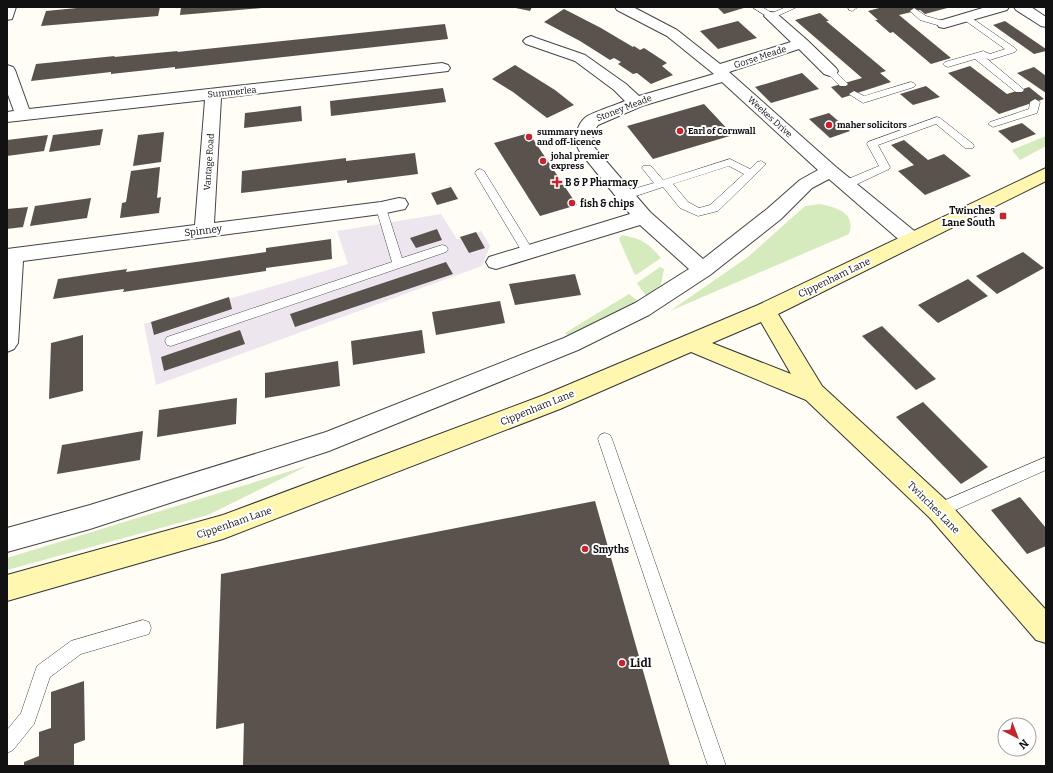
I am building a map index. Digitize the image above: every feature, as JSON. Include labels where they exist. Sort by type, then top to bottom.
[{"type":"street","points":[[7,16],[9,7]]},
{"type":"street","name":"Weekes Drive","points":[[622,7],[672,33],[721,73],[838,178],[911,239]]},
{"type":"street","points":[[944,24],[1002,7]]},
{"type":"street","points":[[1021,7],[1046,23]]},
{"type":"street","name":"Gorse Meade","points":[[770,16],[802,43],[830,71]]},
{"type":"street","points":[[531,41],[580,58],[620,87],[636,102]]},
{"type":"street","name":"Gorse Meade","points":[[721,73],[802,43]]},
{"type":"street","name":"Summerlea","points":[[7,116],[442,68]]},
{"type":"street","points":[[7,70],[23,114]]},
{"type":"street","name":"Stoney Meade","points":[[703,270],[683,254],[643,217],[586,148],[584,134],[592,121],[636,102],[721,73]]},
{"type":"street","name":"Vantage Road","points":[[204,230],[213,94]]},
{"type":"street","name":"Cippenham Lane","points":[[7,588],[223,527],[552,402],[765,311],[1046,174]]},
{"type":"street","points":[[7,540],[90,518],[329,441],[571,344],[642,309],[703,270],[774,214],[806,184],[838,178]]},
{"type":"street","name":"Spinney","points":[[10,256],[390,206]]},
{"type":"street","points":[[496,262],[643,217]]},
{"type":"street","points":[[7,343],[10,256]]},
{"type":"street","name":"Twinches Lane","points":[[765,311],[814,393],[939,510],[1046,630]]},
{"type":"street","name":"Twinches Lane","points":[[691,343],[814,393]]},
{"type":"lane","points":[[756,7],[770,16],[793,7]]},
{"type":"lane","points":[[914,11],[923,18],[944,24]]},
{"type":"lane","points":[[948,64],[983,54],[990,57],[1012,50],[966,18]]},
{"type":"lane","points":[[977,56],[1019,90]]},
{"type":"lane","points":[[830,71],[843,84]]},
{"type":"lane","points":[[854,94],[863,100],[911,85]]},
{"type":"lane","points":[[993,124],[1034,111],[1035,102]]},
{"type":"lane","points":[[838,178],[885,167],[872,144],[937,120],[970,146]]},
{"type":"lane","points":[[626,195],[730,162],[751,174]]},
{"type":"lane","points":[[647,168],[684,204],[698,212],[714,208],[761,164]]},
{"type":"lane","points":[[480,173],[528,252]]},
{"type":"lane","points":[[390,206],[398,264]]},
{"type":"lane","points":[[172,341],[442,249]]},
{"type":"lane","points":[[605,439],[717,766]]},
{"type":"lane","points":[[939,510],[1046,463]]},
{"type":"lane","points":[[7,744],[28,718],[43,672],[77,648],[143,628]]},
{"type":"shaded area","points":[[441,214],[457,239],[481,231],[490,246],[482,266],[156,385],[144,324],[348,264],[337,231]]},
{"type":"green space","points":[[1046,136],[1046,146],[1020,160],[1012,150]]},
{"type":"green space","points":[[820,204],[833,207],[844,212],[850,221],[849,234],[670,311],[748,257],[805,206]]},
{"type":"green space","points":[[622,235],[644,242],[661,258],[636,275],[619,239]]},
{"type":"green space","points":[[660,267],[664,269],[661,285],[646,296],[637,283]]},
{"type":"green space","points":[[629,294],[638,301],[569,336],[565,333]]},
{"type":"green space","points":[[307,466],[208,515],[7,570],[7,558]]},
{"type":"building","points":[[87,7],[160,7],[158,16],[41,26],[46,11]]},
{"type":"building","points":[[181,7],[262,7],[262,8],[180,15]]},
{"type":"building","points":[[511,7],[532,7],[530,11]]},
{"type":"building","points":[[717,7],[747,7],[724,14]]},
{"type":"building","points":[[883,7],[951,7],[925,14],[920,10],[899,15],[951,58],[931,64],[893,32],[890,33],[875,20],[878,20],[868,11]]},
{"type":"building","points":[[564,9],[601,28],[633,47],[634,46],[640,50],[644,48],[667,63],[662,66],[673,75],[651,84],[637,73],[633,74],[618,64],[621,62],[614,58],[610,60],[580,41],[544,22]]},
{"type":"building","points":[[820,13],[829,21],[826,21],[886,71],[880,73],[891,82],[842,98],[831,87],[862,78],[795,20]]},
{"type":"building","points":[[738,21],[757,38],[718,49],[700,31]]},
{"type":"building","points":[[1005,21],[1046,49],[1046,51],[1034,54],[993,25]]},
{"type":"building","points":[[445,24],[448,39],[175,69],[175,67],[111,74],[111,72],[31,81],[36,64],[178,51],[177,52]]},
{"type":"building","points":[[515,65],[555,90],[574,105],[547,118],[513,92],[492,79]]},
{"type":"building","points":[[970,66],[1007,94],[1029,87],[1044,99],[999,114],[948,73]]},
{"type":"building","points":[[1034,67],[1046,76],[1046,93],[1017,73]]},
{"type":"building","points":[[802,73],[819,89],[771,103],[755,87]]},
{"type":"building","points":[[926,86],[940,97],[913,105],[900,94]]},
{"type":"building","points":[[443,88],[446,102],[331,116],[330,101]]},
{"type":"building","name":"Earl of Cornwall","points":[[704,104],[733,135],[653,159],[627,126]]},
{"type":"building","points":[[301,106],[302,121],[244,128],[245,113]]},
{"type":"building","name":"maher solicitors","points":[[829,113],[850,131],[830,138],[809,119]]},
{"type":"building","points":[[1022,123],[1036,134],[1012,143],[998,131]]},
{"type":"building","points":[[103,129],[100,145],[49,152],[53,135]]},
{"type":"building","points":[[164,132],[161,162],[133,166],[138,135]]},
{"type":"building","points":[[529,133],[577,205],[540,216],[494,143]]},
{"type":"building","points":[[48,135],[44,151],[7,156],[7,140]]},
{"type":"building","points":[[904,140],[928,160],[944,154],[971,176],[925,195],[898,171],[914,165],[891,145]]},
{"type":"building","points":[[415,153],[418,174],[347,183],[347,180],[241,193],[242,171],[346,158],[346,161]]},
{"type":"building","points":[[160,167],[157,198],[161,197],[159,213],[120,218],[122,203],[126,202],[131,171]]},
{"type":"building","points":[[451,187],[458,199],[437,205],[431,193]]},
{"type":"building","points":[[91,198],[87,218],[30,226],[35,206]]},
{"type":"building","points":[[28,207],[23,227],[7,229],[7,209]]},
{"type":"building","points":[[437,229],[442,240],[416,248],[410,238]]},
{"type":"building","points":[[476,232],[485,248],[469,253],[460,237]]},
{"type":"building","points":[[331,239],[332,259],[266,268],[266,271],[123,292],[124,289],[53,299],[58,279],[127,269],[126,272],[266,252],[266,248]]},
{"type":"building","points":[[1023,252],[1044,268],[997,294],[976,276]]},
{"type":"building","points":[[446,262],[453,274],[295,327],[290,314]]},
{"type":"building","points":[[575,274],[581,295],[515,305],[509,284]]},
{"type":"building","points":[[968,279],[988,296],[938,323],[918,305]]},
{"type":"building","points":[[229,297],[232,309],[154,335],[151,322]]},
{"type":"building","points":[[500,301],[505,323],[436,335],[432,312]]},
{"type":"building","points":[[882,326],[936,379],[916,390],[862,336]]},
{"type":"building","points":[[240,330],[245,344],[164,371],[161,357]]},
{"type":"building","points":[[422,330],[425,353],[353,365],[351,341]]},
{"type":"building","points":[[83,335],[83,391],[49,399],[51,343]]},
{"type":"building","points":[[338,361],[340,386],[265,398],[265,373]]},
{"type":"building","points":[[237,398],[236,424],[157,437],[159,410]]},
{"type":"building","points":[[923,402],[988,467],[961,484],[896,417]]},
{"type":"building","points":[[143,431],[140,460],[57,474],[62,445]]},
{"type":"building","points":[[1020,497],[1046,528],[1046,546],[1027,554],[991,510]]},
{"type":"building","points":[[595,501],[670,766],[243,766],[244,723],[216,729],[221,574]]},
{"type":"building","points":[[84,681],[85,740],[74,744],[74,766],[24,766],[24,762],[39,756],[39,732],[51,728],[51,692]]},
{"type":"place","name":"maher solicitors","points":[[829,125]]},
{"type":"place","name":"Earl of Cornwall","points":[[680,131]]},
{"type":"place","name":"summary news and off-licence","points":[[529,137]]},
{"type":"place","name":"johal premier express","points":[[543,161]]},
{"type":"place","name":"B & P Pharmacy","points":[[557,182]]},
{"type":"place","name":"fish & chips","points":[[572,203]]},
{"type":"place","name":"Twinches Lane South","points":[[1003,216]]},
{"type":"place","name":"Smyths","points":[[585,549]]},
{"type":"place","name":"Lidl","points":[[622,663]]}]
